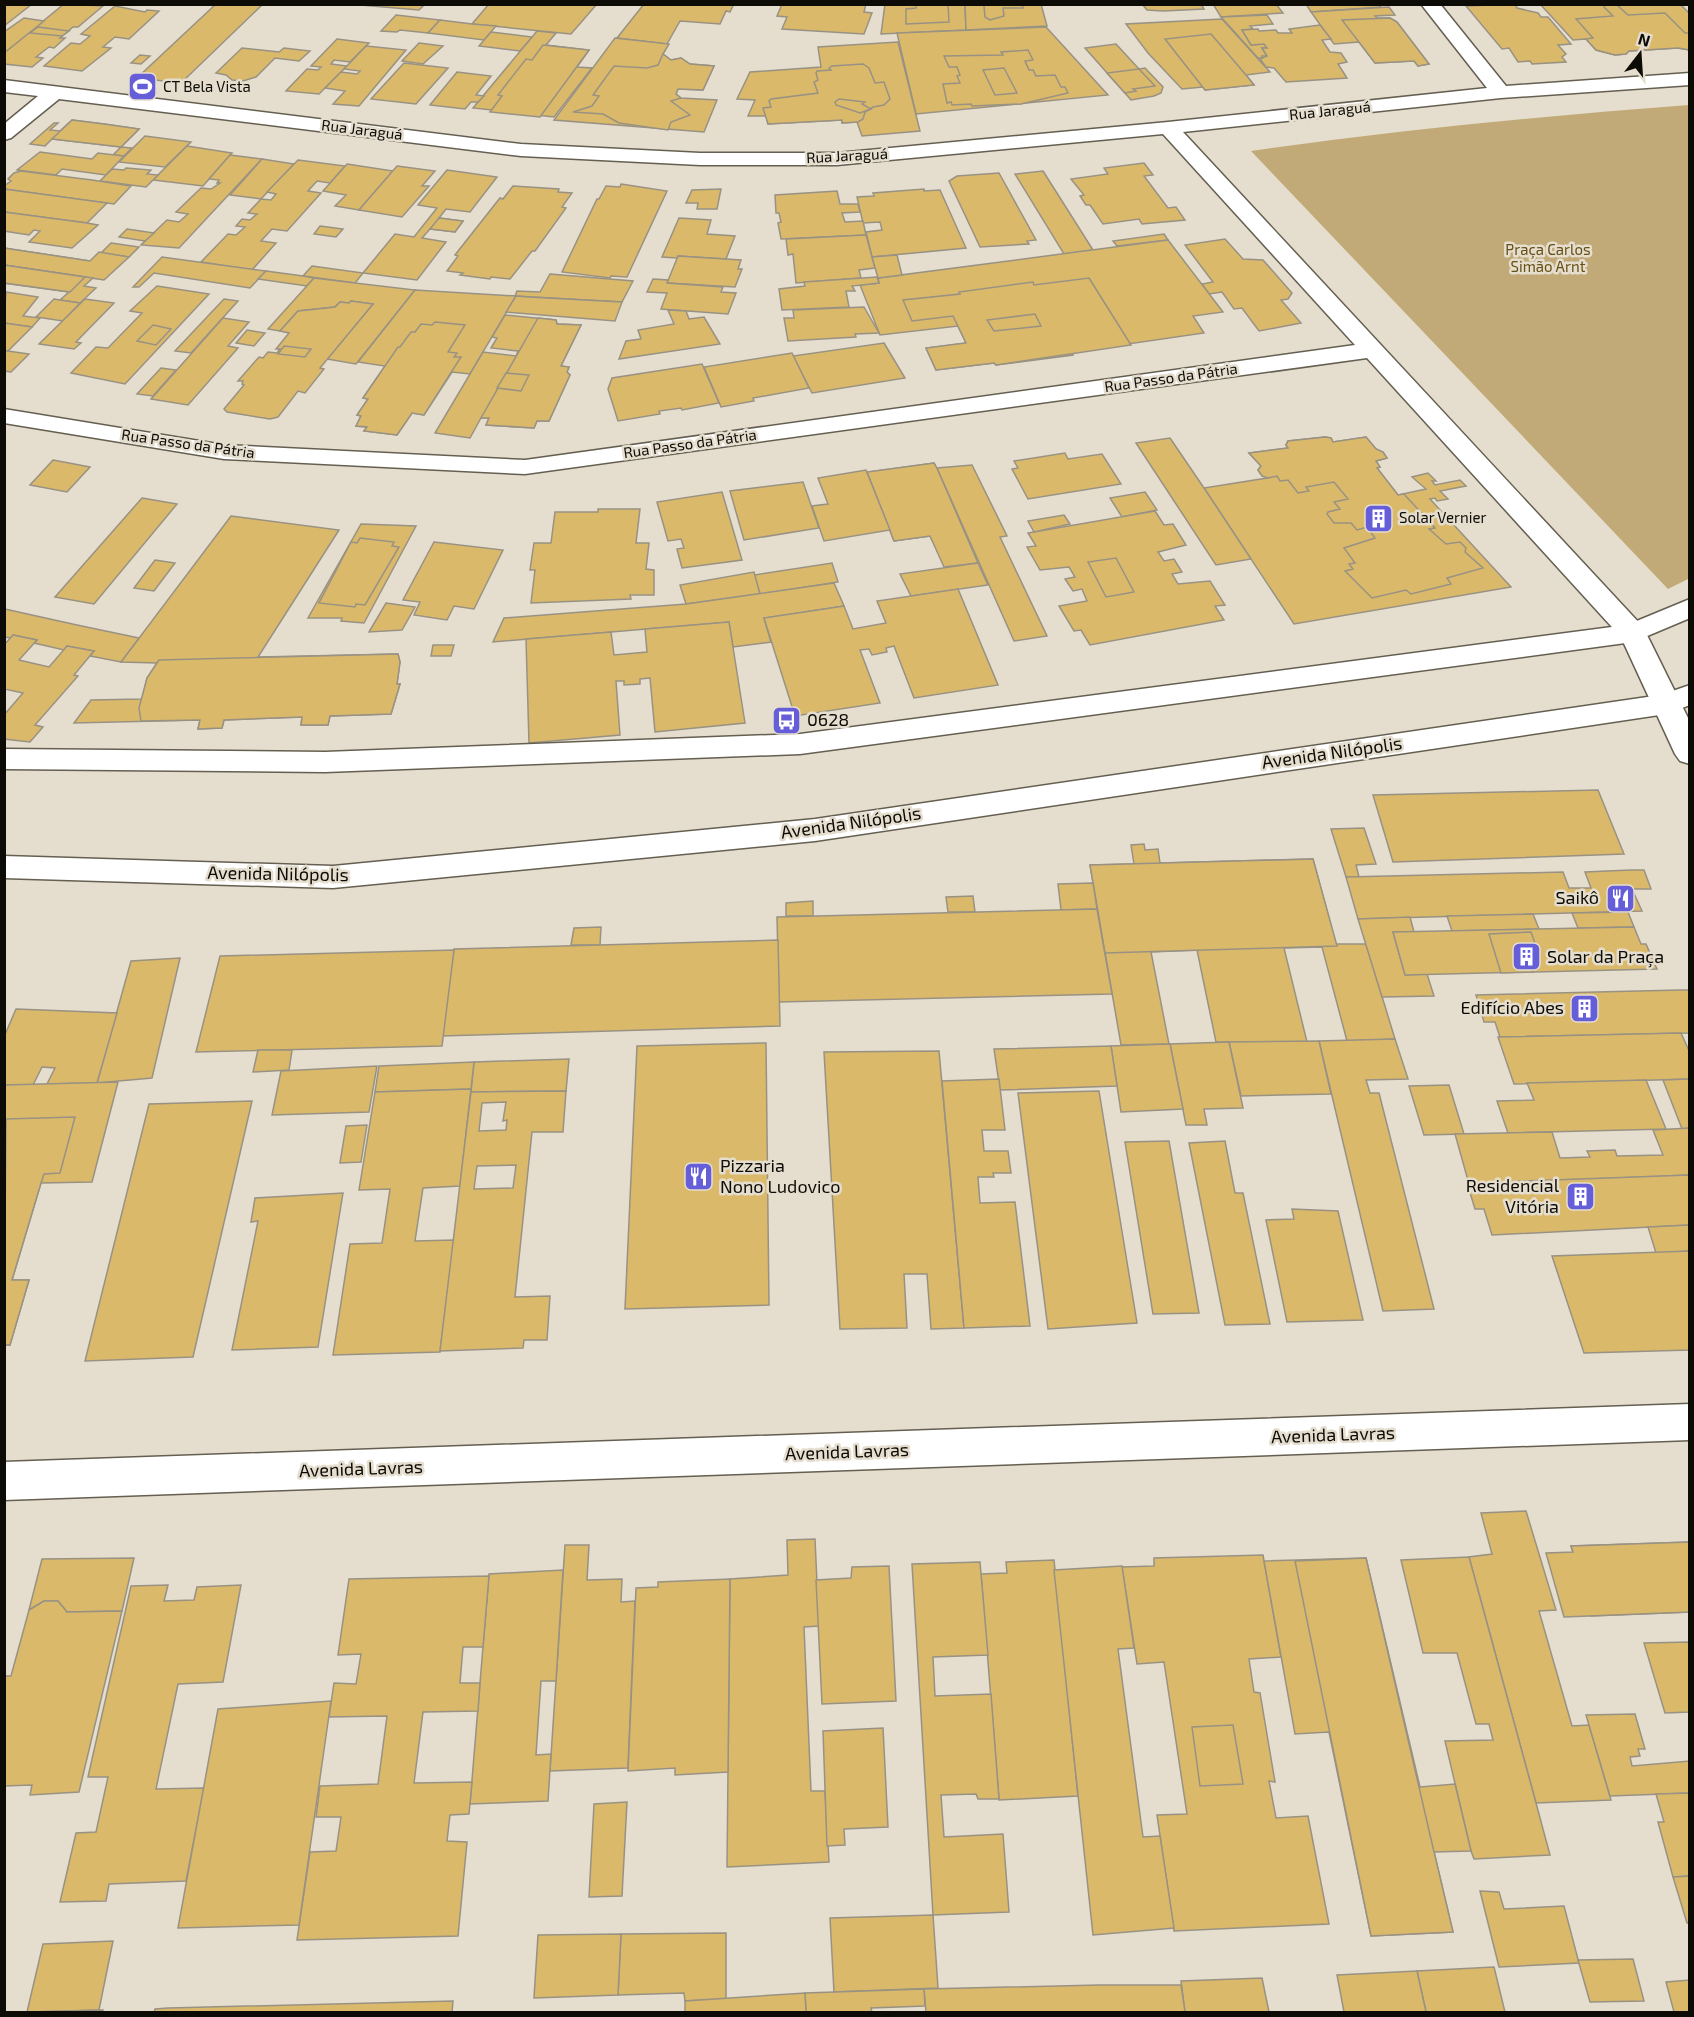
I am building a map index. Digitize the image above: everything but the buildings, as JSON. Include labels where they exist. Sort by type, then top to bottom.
[{"type":"street","points":[[1430,4],[1501,92]]},
{"type":"street","name":"Rua Jaraguá","points":[[4,86],[521,150],[700,159],[837,159],[1168,128],[1501,92],[1689,79]]},
{"type":"street","points":[[4,134],[55,92]]},
{"type":"street","points":[[1168,128],[1633,633],[1682,701],[1689,754]]},
{"type":"street","name":"Rua Passo da Pátria","points":[[4,417],[224,453],[525,467],[1373,350]]},
{"type":"street","points":[[4,759],[325,762],[800,744],[1633,633],[1689,607]]},
{"type":"street","name":"Avenida Nilópolis","points":[[4,867],[333,877],[815,830],[1682,701]]},
{"type":"street","name":"Avenida Lavras","points":[[4,1481],[1689,1422]]},
{"type":"green space","name":"Praça Carlos Simão Arnt","points":[[1689,105],[1690,578],[1668,589],[1251,151],[1470,124]]},
{"type":"place","name":"CT Bela Vista","points":[[142,87]]},
{"type":"place","name":"Solar Vernier","points":[[1378,518]]},
{"type":"place","name":"0628","points":[[786,720]]},
{"type":"place","name":"Saikô","points":[[1620,898]]},
{"type":"place","name":"Solar da Praça","points":[[1526,957]]},
{"type":"place","name":"Edifício Abes","points":[[1585,1008]]},
{"type":"place","name":"Pizzaria Nono Ludovico","points":[[699,1176]]},
{"type":"place","name":"Residencial Vitória","points":[[1580,1196]]}]
